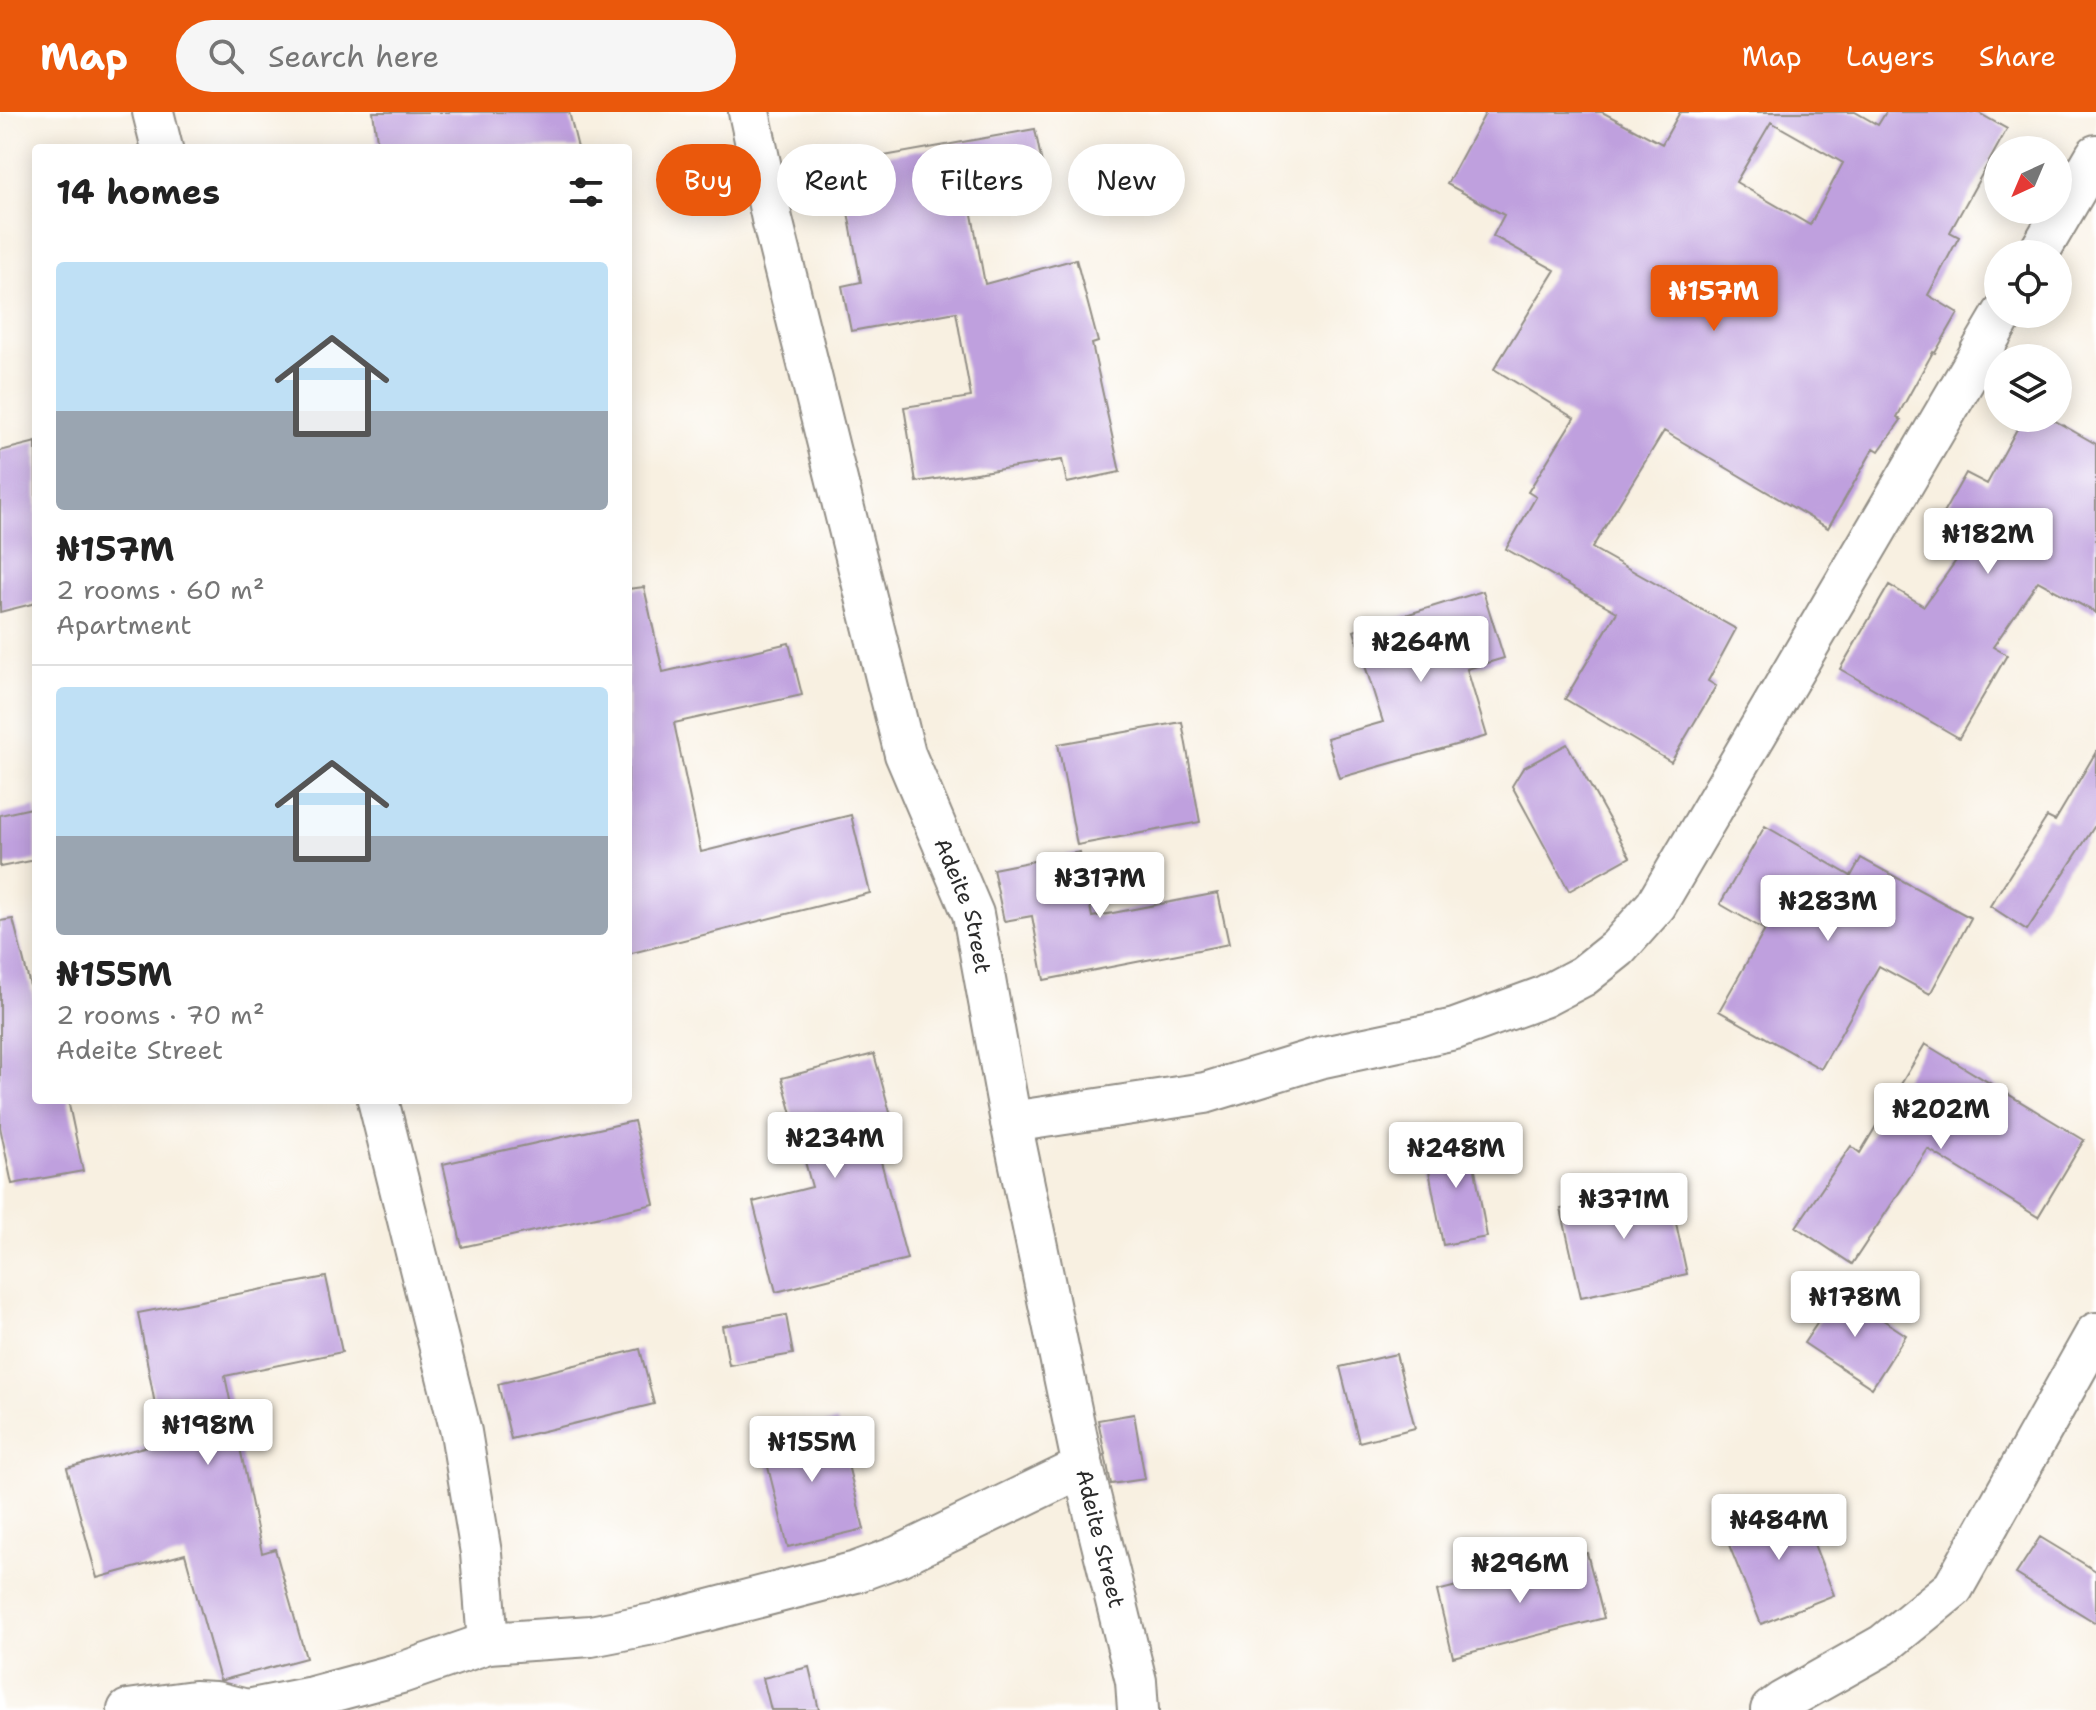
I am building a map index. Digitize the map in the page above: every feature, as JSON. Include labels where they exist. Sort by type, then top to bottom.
[{"type":"street","points":[[153,112],[161,144]]},
{"type":"street","name":"Adeite Street","points":[[749,112],[772,219],[905,754],[973,914],[1011,1122],[1083,1467],[1136,1681],[1138,1710]]},
{"type":"street","points":[[2046,240],[2096,155]]},
{"type":"street","points":[[1011,1122],[1205,1093],[1319,1058],[1455,1029],[1543,997],[1583,976],[1618,948],[1656,905],[1995,328]]},
{"type":"street","points":[[379,1104],[461,1432],[481,1553],[488,1643]]},
{"type":"street","points":[[1771,1710],[1883,1645],[1953,1588],[2096,1333]]},
{"type":"street","points":[[128,1710],[194,1701],[215,1702],[247,1710],[312,1697],[401,1673],[488,1643],[591,1636],[649,1625],[856,1572],[899,1556],[1083,1467]]},
{"type":"building","points":[[373,112],[569,112],[577,144],[377,144]]},
{"type":"building","points":[[1486,112],[1602,112],[1662,144],[1680,112],[1855,112],[1878,125],[1886,112],[1977,112],[2007,129],[2003,136],[1984,136],[1984,171],[1950,232],[1959,237],[1928,295],[1958,313],[1897,417],[1901,420],[1879,451],[1874,448],[1828,528],[1664,431],[1592,548],[1736,629],[1708,681],[1716,686],[1671,762],[1565,699],[1617,612],[1506,549],[1536,497],[1528,492],[1574,418],[1494,369],[1555,270],[1493,236],[1504,215],[1447,184]],"holes":[[[1771,122],[1843,163],[1810,225],[1736,182]]]},
{"type":"building","points":[[1035,129],[1038,144],[951,144]]},
{"type":"building","points":[[912,151],[912,216],[972,216],[985,284],[1076,259],[1098,342],[1092,344],[1120,472],[1067,483],[1062,460],[916,482],[904,407],[971,397],[956,312],[851,331],[842,286],[861,282],[849,216],[896,216],[896,154]]},
{"type":"building","points":[[2072,430],[2096,444],[2096,613],[2038,581],[1993,647],[2007,655],[1959,738],[1840,669],[1889,585],[1924,606],[1969,542],[1937,524],[1966,473],[1987,484],[2015,432]]},
{"type":"building","points":[[32,443],[32,604],[0,612],[0,451]]},
{"type":"building","points":[[644,587],[663,672],[789,643],[802,695],[674,723],[701,852],[851,815],[870,893],[632,953],[632,588]]},
{"type":"building","points":[[1483,591],[1504,658],[1467,669],[1487,736],[1339,778],[1327,738],[1383,722],[1354,631]]},
{"type":"building","points":[[1182,722],[1200,822],[1077,845],[1058,744]]},
{"type":"building","points":[[1567,744],[1630,857],[1569,891],[1512,786],[1523,768]]},
{"type":"building","points":[[2096,752],[2096,824],[2027,930],[1990,906],[2047,817],[2055,821]]},
{"type":"building","points":[[32,808],[32,861],[0,867],[0,815]]},
{"type":"building","points":[[1765,826],[1851,876],[1861,858],[1971,918],[1930,994],[1879,966],[1821,1069],[1719,1011],[1765,930],[1720,904]]},
{"type":"building","points":[[1080,852],[1092,917],[1218,893],[1229,944],[1044,980],[1032,916],[1004,921],[993,869]]},
{"type":"building","points":[[13,919],[32,993],[32,1104],[69,1104],[83,1171],[12,1184],[0,1127],[0,921]]},
{"type":"building","points":[[1925,1044],[2084,1140],[2038,1217],[1928,1149],[1852,1264],[1796,1227],[1851,1146],[1860,1153]]},
{"type":"building","points":[[874,1054],[900,1149],[879,1154],[907,1259],[776,1292],[753,1202],[812,1187],[782,1078]]},
{"type":"building","points":[[634,1121],[654,1204],[462,1247],[443,1164]]},
{"type":"building","points":[[1469,1136],[1487,1237],[1443,1245],[1424,1144]]},
{"type":"building","points":[[1668,1186],[1687,1274],[1581,1297],[1561,1209]]},
{"type":"building","points":[[326,1277],[342,1352],[225,1376],[262,1553],[275,1549],[306,1658],[220,1680],[185,1554],[97,1578],[67,1468],[162,1442],[138,1313]]},
{"type":"building","points":[[1839,1291],[1906,1335],[1872,1388],[1804,1343]]},
{"type":"building","points":[[786,1315],[793,1354],[729,1365],[722,1326]]},
{"type":"building","points":[[640,1349],[654,1404],[511,1439],[498,1384]]},
{"type":"building","points":[[1396,1354],[1415,1428],[1359,1442],[1340,1367]]},
{"type":"building","points":[[1134,1414],[1145,1479],[1111,1484],[1098,1420]]},
{"type":"building","points":[[837,1421],[864,1529],[788,1547],[761,1439]]},
{"type":"building","points":[[1797,1501],[1834,1595],[1761,1624],[1723,1530]]},
{"type":"building","points":[[2040,1537],[2096,1571],[2096,1623],[2016,1574]]},
{"type":"building","points":[[1587,1553],[1604,1618],[1453,1657],[1437,1591]]},
{"type":"building","points":[[809,1667],[819,1710],[771,1710],[763,1678]]}]
